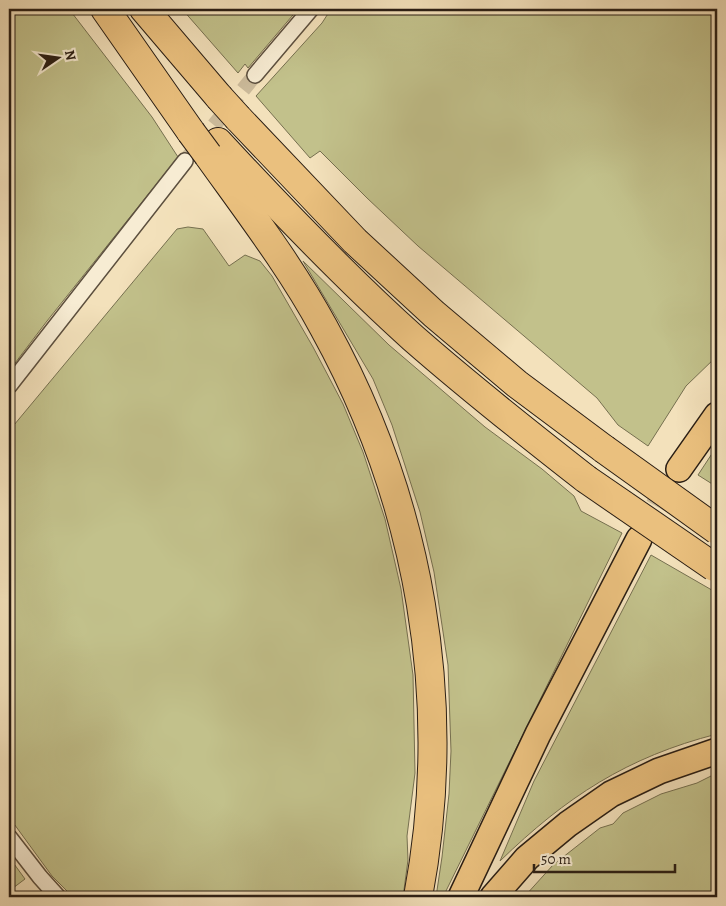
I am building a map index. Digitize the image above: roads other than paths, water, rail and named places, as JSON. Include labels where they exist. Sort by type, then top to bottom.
[{"type":"highway","points":[[144,9],[238,118],[356,241],[434,314],[516,384],[717,530]]},
{"type":"highway","points":[[112,18],[195,126],[204,152],[288,268],[324,326],[355,388],[381,452],[402,517],[418,584],[428,651],[433,719],[432,788],[426,855],[418,897]]},
{"type":"highway","points":[[204,152],[334,264],[413,338],[497,408],[586,479],[715,568]]},
{"type":"highway","points":[[679,469],[717,415]]},
{"type":"highway","points":[[461,897],[538,734],[639,539]]},
{"type":"highway","points":[[493,897],[527,858],[568,824],[611,794],[659,771],[717,751]]},
{"type":"street","points":[[255,75],[311,9]]},
{"type":"street","points":[[9,386],[204,152]]},
{"type":"street","points":[[9,837],[58,897]]},
{"type":"tunnel","points":[[185,161],[255,75]]},
{"type":"tunnel","points":[[639,539],[679,469]]}]
